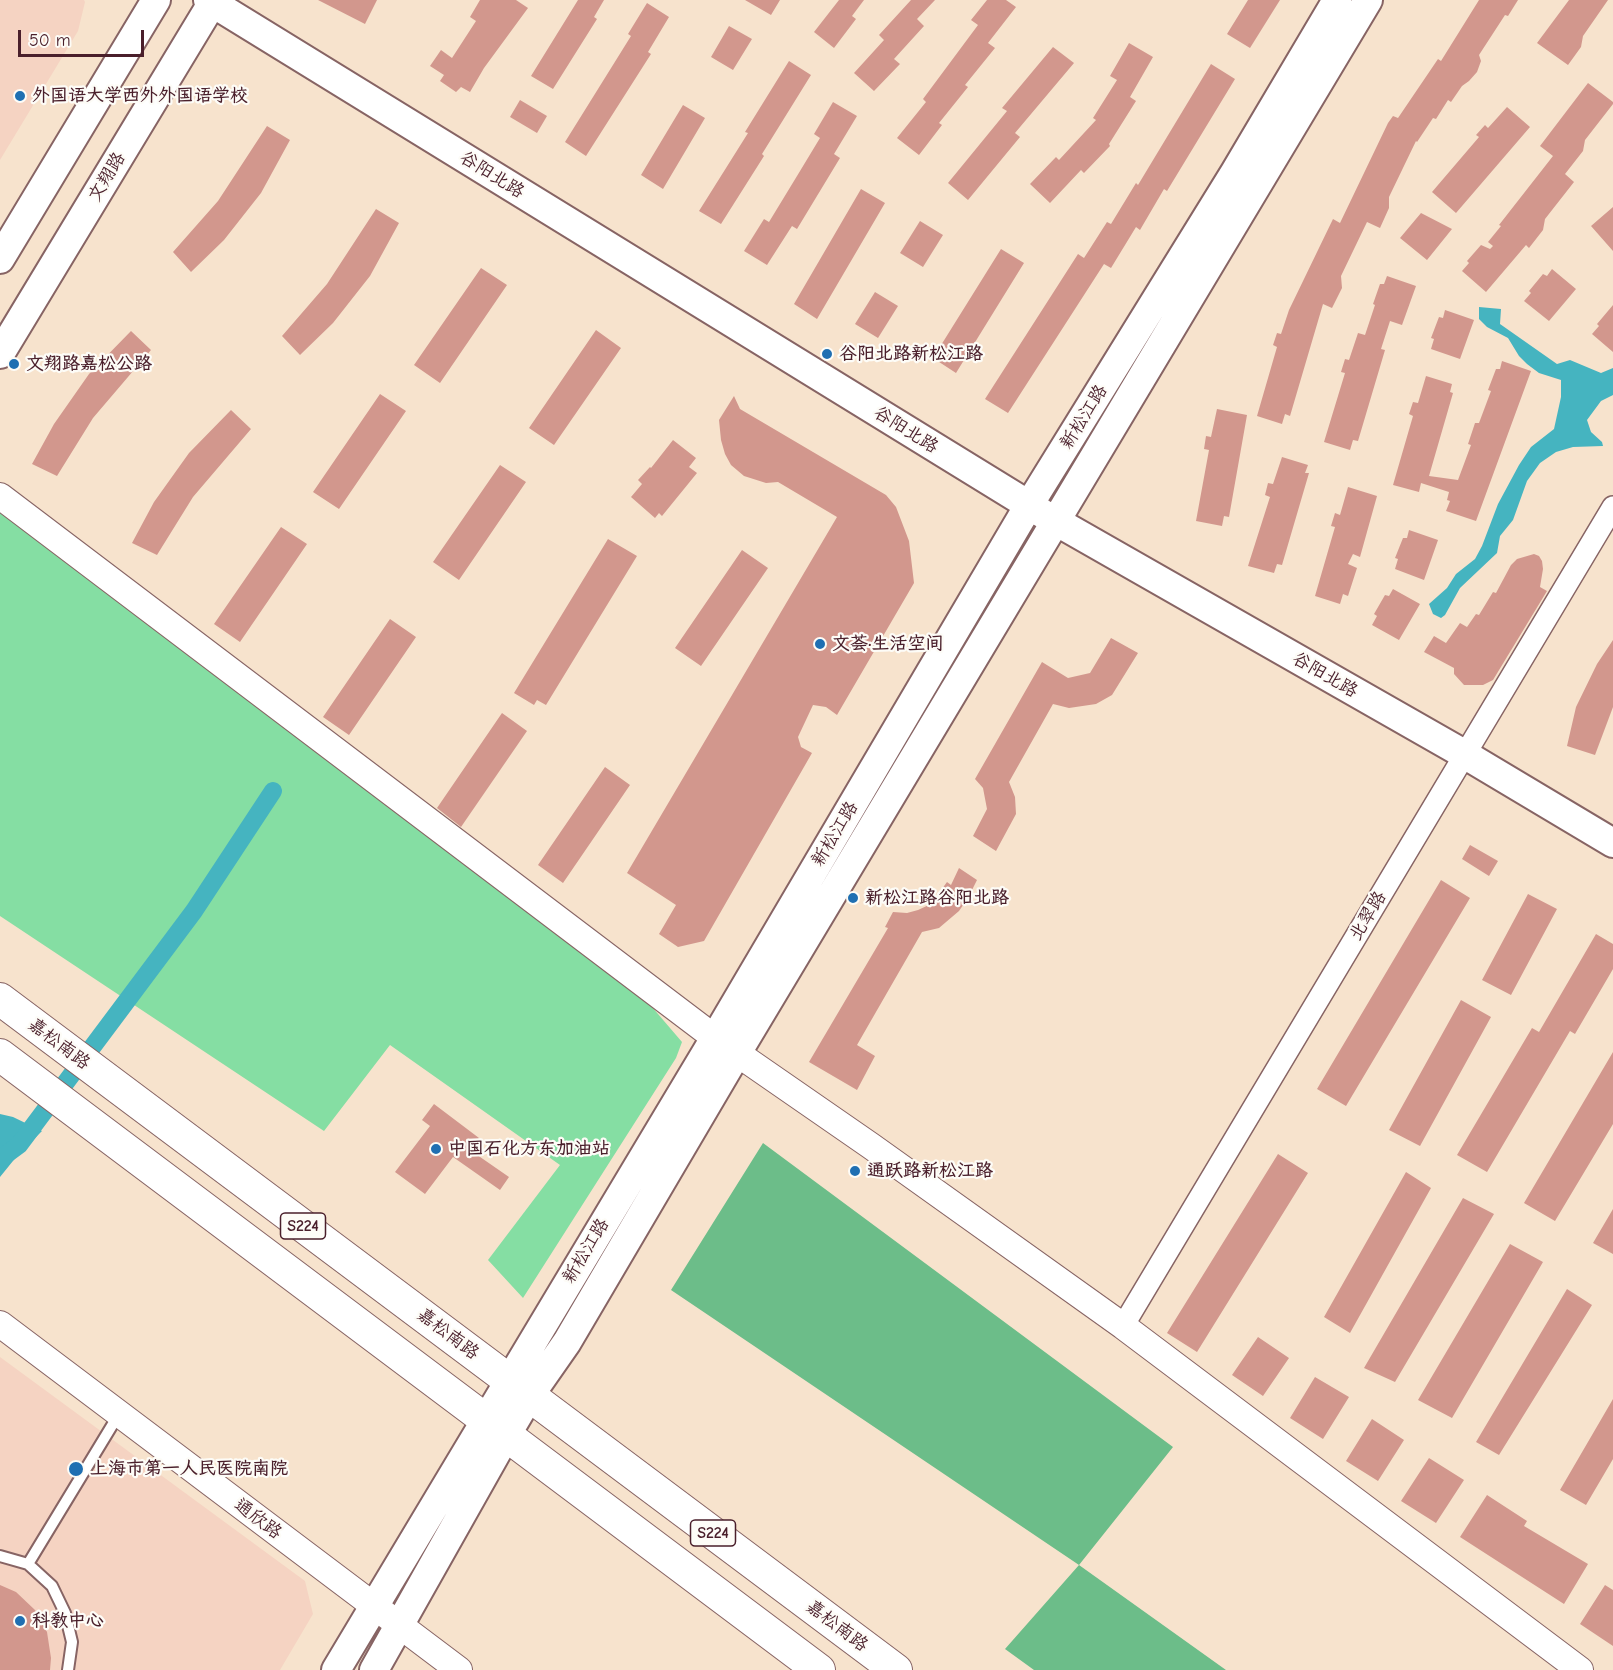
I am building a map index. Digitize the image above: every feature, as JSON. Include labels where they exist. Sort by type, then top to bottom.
[{"type":"main road","points":[[0,259],[156,0]]},
{"type":"main road","name":"新松江路","points":[[336,1670],[374,1606],[496,1426],[519,1387],[567,1342],[726,1046],[1029,505],[1235,172],[1337,0]]},
{"type":"main road","name":"新松江路","points":[[726,1046],[1056,522],[1368,0]]},
{"type":"main road","name":"谷阳北路","points":[[211,1],[1056,522],[1464,754],[1613,843]]},
{"type":"main road","name":"文翔路","points":[[0,354],[211,1]]},
{"type":"main road","name":"嘉松南路","points":[[0,999],[896,1670]]},
{"type":"main road","name":"S224","points":[[0,1055],[819,1670]]},
{"type":"main road","name":"新松江路","points":[[374,1670],[400,1626],[496,1426]]},
{"type":"street","points":[[0,496],[726,1046],[862,1139],[1123,1326],[1580,1670]]},
{"type":"street","name":"北翠路","points":[[1123,1326],[1613,507]]},
{"type":"street","name":"通欣路","points":[[0,1324],[459,1670]]},
{"type":"lane","points":[[28,1564],[119,1414]]},
{"type":"lane","points":[[0,1556],[28,1564],[52,1586],[65,1613],[72,1642],[68,1670]]},
{"type":"shaded area","name":"外国语大学西外外国语学校","points":[[0,0],[84,0],[85,2],[78,31],[0,160]]},
{"type":"shaded area","name":"上海市第一人民医院南院","points":[[0,1357],[305,1581],[313,1614],[280,1670],[0,1670]]},
{"type":"green space","points":[[0,509],[646,1000],[682,1042],[676,1058],[523,1298],[488,1260],[560,1165],[390,1045],[324,1131],[0,916]]},
{"type":"green space","points":[[763,1143],[1173,1447],[1079,1565],[671,1290]]},
{"type":"green space","points":[[1079,1565],[1226,1670],[1034,1670],[1005,1649]]},
{"type":"water","points":[[1479,307],[1501,309],[1500,324],[1557,364],[1570,360],[1601,373],[1613,368],[1613,395],[1601,401],[1587,420],[1591,432],[1602,442],[1603,446],[1573,447],[1556,452],[1540,463],[1527,481],[1513,520],[1500,536],[1497,553],[1460,588],[1441,618],[1433,614],[1429,604],[1447,588],[1456,574],[1475,559],[1498,504],[1519,465],[1531,447],[1554,429],[1561,397],[1561,380],[1539,373],[1527,364],[1508,338],[1487,327],[1479,319]]},
{"type":"water","points":[[0,1114],[13,1117],[42,1131],[0,1177]]},
{"type":"building","points":[[318,0],[377,0],[365,24]]},
{"type":"building","points":[[480,0],[516,0],[528,8],[484,68],[470,92],[461,87],[456,92],[440,81],[444,75],[430,66],[441,50],[452,58],[476,21],[470,17]]},
{"type":"building","points":[[578,0],[604,0],[594,17],[597,19],[553,89],[531,76]]},
{"type":"building","points":[[745,0],[780,0],[771,15]]},
{"type":"building","points":[[839,0],[864,0],[852,16],[856,19],[834,48],[814,32]]},
{"type":"building","points":[[911,0],[935,0],[917,19],[924,26],[894,59],[900,64],[874,91],[854,73],[884,40],[879,35]]},
{"type":"building","points":[[987,0],[1006,0],[1016,7],[988,43],[995,48],[965,85],[968,87],[939,123],[942,125],[919,155],[897,138],[926,102],[923,99],[978,25],[971,20]]},
{"type":"building","points":[[1248,0],[1280,0],[1250,48],[1227,34]]},
{"type":"building","points":[[1479,0],[1518,0],[1508,16],[1505,15],[1479,55],[1481,61],[1477,72],[1462,86],[1451,102],[1448,100],[1436,119],[1433,118],[1416,141],[1389,197],[1389,208],[1380,228],[1367,222],[1341,276],[1342,288],[1332,308],[1323,304],[1290,416],[1285,414],[1282,424],[1257,416],[1277,347],[1273,345],[1277,333],[1281,334],[1289,310],[1333,219],[1340,223],[1388,123],[1393,116],[1398,118],[1438,59],[1441,61]]},
{"type":"building","points":[[1569,0],[1608,0],[1583,36],[1581,47],[1568,65],[1537,43]]},
{"type":"building","points":[[647,3],[669,17],[648,52],[651,54],[586,156],[565,142],[631,36],[628,34]]},
{"type":"building","points":[[729,26],[752,39],[733,70],[711,57]]},
{"type":"building","points":[[1129,43],[1153,57],[1130,97],[1136,101],[1109,144],[1110,146],[1084,173],[1081,170],[1050,203],[1030,184],[1056,157],[1059,160],[1096,120],[1093,118],[1117,80],[1110,76]]},
{"type":"building","points":[[1053,47],[1074,63],[1015,133],[1020,137],[968,200],[948,183],[1007,111],[1002,108]]},
{"type":"building","points":[[789,61],[811,75],[721,224],[699,211],[748,133],[745,132]]},
{"type":"building","points":[[1211,64],[1235,79],[1167,191],[1164,189],[1140,230],[1136,227],[1111,268],[1104,264],[1008,413],[985,399],[1078,254],[1084,258],[1107,222],[1111,224],[1136,183],[1138,185]]},
{"type":"building","points":[[1588,83],[1613,104],[1585,140],[1583,151],[1565,174],[1574,182],[1545,219],[1543,230],[1529,248],[1526,245],[1486,292],[1462,271],[1469,263],[1467,261],[1481,245],[1490,249],[1493,246],[1488,242],[1501,226],[1499,225],[1553,156],[1540,146]]},
{"type":"building","points":[[520,100],[547,116],[537,133],[510,117]]},
{"type":"building","points":[[833,102],[857,116],[834,154],[840,158],[797,229],[792,226],[767,265],[744,251],[764,219],[769,222],[820,138],[814,134]]},
{"type":"building","points":[[683,105],[705,118],[663,189],[641,175]]},
{"type":"building","points":[[1507,107],[1530,127],[1456,213],[1432,192],[1479,137],[1476,135],[1485,125],[1488,128]]},
{"type":"building","points":[[267,126],[290,140],[261,193],[224,240],[191,272],[173,252],[218,201]]},
{"type":"building","points":[[861,189],[885,203],[817,319],[794,304]]},
{"type":"building","points":[[1613,207],[1613,251],[1591,226]]},
{"type":"building","points":[[376,209],[399,223],[370,276],[333,323],[300,355],[282,336],[327,284]]},
{"type":"building","points":[[1421,213],[1452,229],[1427,260],[1400,238]]},
{"type":"building","points":[[920,221],[943,235],[923,267],[900,253]]},
{"type":"building","points":[[1001,249],[1024,263],[956,373],[933,358]]},
{"type":"building","points":[[481,268],[507,285],[440,383],[414,365]]},
{"type":"building","points":[[1552,269],[1576,289],[1549,321],[1524,301],[1543,274],[1547,276]]},
{"type":"building","points":[[1387,276],[1416,286],[1402,325],[1390,321],[1381,349],[1385,350],[1358,441],[1353,440],[1350,450],[1324,442],[1345,373],[1341,372],[1345,359],[1349,360],[1358,333],[1365,335],[1380,284],[1384,284]]},
{"type":"building","points":[[875,292],[898,306],[878,338],[855,324]]},
{"type":"building","points":[[1613,305],[1613,352],[1592,334],[1599,326],[1597,324]]},
{"type":"building","points":[[1445,310],[1474,320],[1460,359],[1431,349],[1434,339],[1431,338],[1439,317],[1443,318]]},
{"type":"building","points":[[596,330],[621,348],[554,445],[529,428]]},
{"type":"building","points":[[131,331],[151,350],[93,418],[57,476],[32,464],[54,424],[89,374]]},
{"type":"building","points":[[1502,361],[1531,371],[1476,521],[1446,511],[1450,501],[1447,500],[1449,492],[1421,483],[1419,492],[1393,485],[1413,416],[1409,414],[1413,402],[1418,403],[1426,376],[1452,384],[1450,392],[1453,393],[1429,476],[1458,480],[1471,445],[1468,444],[1475,423],[1479,423],[1491,391],[1488,390],[1496,369],[1500,369]]},
{"type":"building","points":[[380,394],[406,411],[339,509],[313,492]]},
{"type":"building","name":"文荟·生活空间","points":[[734,396],[740,409],[886,495],[896,507],[909,541],[914,583],[837,715],[826,707],[813,705],[798,737],[801,747],[812,753],[704,941],[678,947],[659,934],[676,905],[627,873],[837,517],[778,482],[766,483],[744,476],[731,465],[721,440],[719,420]]},
{"type":"building","points":[[1217,409],[1247,415],[1229,517],[1224,516],[1222,526],[1196,521],[1209,450],[1204,449],[1206,436],[1211,437]]},
{"type":"building","points":[[231,410],[251,429],[193,497],[157,555],[132,543],[154,502],[189,453]]},
{"type":"building","points":[[673,440],[696,458],[689,467],[697,473],[662,516],[659,513],[655,518],[631,497],[642,484],[638,480],[651,468]]},
{"type":"building","points":[[1282,457],[1308,465],[1305,473],[1309,473],[1282,565],[1277,564],[1274,573],[1248,566],[1270,497],[1265,495],[1268,483],[1273,484]]},
{"type":"building","points":[[500,465],[526,482],[459,580],[433,562]]},
{"type":"building","points":[[1348,487],[1377,496],[1360,557],[1353,554],[1348,564],[1357,568],[1348,596],[1343,594],[1340,604],[1315,596],[1335,527],[1331,526],[1335,513],[1340,515]]},
{"type":"building","points":[[281,527],[307,544],[240,642],[214,624]]},
{"type":"building","points":[[1409,530],[1438,540],[1424,580],[1395,569],[1398,559],[1395,558]]},
{"type":"building","points":[[608,539],[637,556],[546,705],[537,700],[534,705],[514,693]]},
{"type":"building","points":[[742,550],[768,568],[701,666],[675,648]]},
{"type":"building","points":[[1534,554],[1542,561],[1540,587],[1547,591],[1493,680],[1483,685],[1464,685],[1454,674],[1454,668],[1424,652],[1434,636],[1446,643],[1460,623],[1467,627],[1476,614],[1479,615],[1493,592],[1496,593],[1511,565],[1517,559]]},
{"type":"building","points":[[1393,589],[1420,604],[1399,640],[1372,625],[1377,616],[1374,614],[1385,595],[1389,596]]},
{"type":"building","points":[[390,619],[416,637],[349,735],[323,717]]},
{"type":"building","points":[[1111,638],[1138,653],[1112,695],[1096,704],[1069,708],[1053,704],[1009,782],[1015,797],[1016,814],[996,851],[973,836],[987,809],[983,788],[975,779],[1042,662],[1068,678],[1090,673]]},
{"type":"building","points":[[1613,640],[1613,707],[1595,755],[1567,746],[1576,707],[1597,664]]},
{"type":"building","points":[[502,713],[527,731],[461,827],[437,808]]},
{"type":"building","points":[[605,767],[630,785],[563,883],[538,865]]},
{"type":"building","points":[[1470,845],[1498,861],[1489,876],[1462,859]]},
{"type":"building","points":[[959,868],[977,880],[959,911],[939,928],[922,932],[857,1045],[875,1056],[857,1090],[809,1062],[888,928],[885,927],[893,912],[907,913],[931,904],[947,882],[951,885]]},
{"type":"building","points":[[1441,880],[1470,898],[1346,1106],[1317,1089]]},
{"type":"building","points":[[1528,894],[1557,909],[1511,995],[1482,980]]},
{"type":"building","points":[[1596,934],[1613,944],[1613,969],[1575,1034],[1570,1031],[1487,1172],[1457,1155],[1532,1028],[1539,1032]]},
{"type":"building","points":[[1461,1000],[1491,1017],[1420,1146],[1389,1130]]},
{"type":"building","points":[[1613,1052],[1613,1124],[1555,1221],[1524,1203]]},
{"type":"building","name":"中国石化方东加油站","points":[[434,1104],[479,1138],[470,1150],[509,1177],[500,1190],[453,1157],[425,1194],[395,1172],[430,1126],[422,1120]]},
{"type":"building","points":[[1278,1154],[1308,1173],[1197,1352],[1167,1333]]},
{"type":"building","points":[[1406,1172],[1431,1188],[1350,1333],[1324,1317]]},
{"type":"building","points":[[1463,1198],[1494,1214],[1395,1382],[1364,1368]]},
{"type":"building","points":[[1613,1209],[1613,1254],[1593,1243]]},
{"type":"building","points":[[1510,1244],[1543,1262],[1452,1418],[1418,1400]]},
{"type":"building","points":[[1567,1289],[1592,1305],[1499,1455],[1476,1442]]},
{"type":"building","points":[[1258,1337],[1289,1358],[1263,1396],[1232,1375]]},
{"type":"building","points":[[1315,1377],[1349,1397],[1323,1439],[1290,1418]]},
{"type":"building","points":[[1613,1399],[1613,1459],[1586,1505],[1560,1490]]},
{"type":"building","points":[[1372,1419],[1404,1440],[1378,1481],[1346,1461]]},
{"type":"building","points":[[1429,1458],[1464,1480],[1436,1523],[1401,1501]]},
{"type":"building","points":[[1487,1495],[1527,1521],[1524,1526],[1588,1564],[1564,1604],[1460,1537]]},
{"type":"building","name":"科教中心","points":[[0,1585],[16,1592],[35,1610],[47,1632],[51,1658],[50,1670],[0,1670]]},
{"type":"building","points":[[1605,1585],[1613,1590],[1613,1646],[1580,1624]]},
{"type":"waterway","points":[[0,1159],[19,1145],[194,911],[273,791]]},
{"type":"place","name":"外国语大学西外外国语学校","points":[[20,96]]},
{"type":"place","name":"谷阳北路新松江路","points":[[827,354]]},
{"type":"place","name":"文翔路嘉松公路","points":[[14,364]]},
{"type":"place","name":"文荟·生活空间","points":[[820,644]]},
{"type":"place","name":"新松江路谷阳北路","points":[[853,898]]},
{"type":"place","name":"中国石化方东加油站","points":[[436,1149]]},
{"type":"place","name":"通跃路新松江路","points":[[855,1171]]},
{"type":"place","name":"上海市第一人民医院南院","points":[[76,1469]]},
{"type":"place","name":"科教中心","points":[[20,1621]]}]
